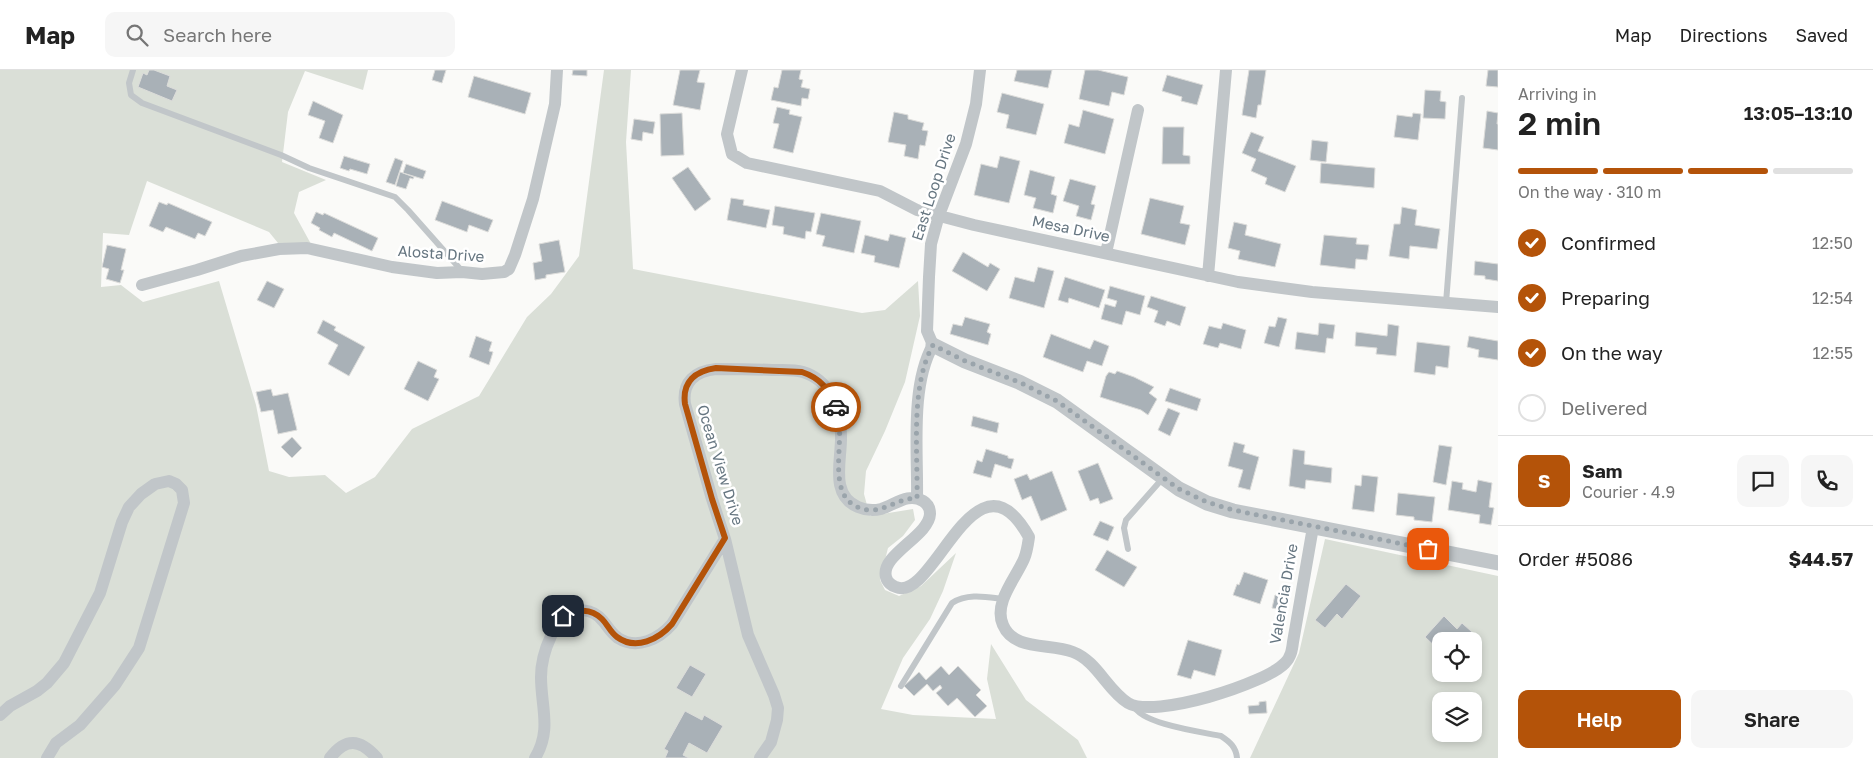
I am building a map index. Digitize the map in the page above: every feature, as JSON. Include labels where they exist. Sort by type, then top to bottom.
[{"type":"street","name":"Alosta Drive","points":[[142,285],[242,256],[288,248],[307,248],[392,267],[437,273],[492,274],[504,272],[509,268],[515,255],[544,158],[554,104],[557,70]]},
{"type":"street","name":"Mesa Drive","points":[[742,70],[727,134],[732,154],[747,163],[880,191],[917,210],[1106,254],[1238,282],[1312,292],[1498,307]]},
{"type":"street","name":"East Loop Drive","points":[[933,345],[928,331],[928,277],[931,244],[939,215],[966,144],[976,104],[980,70]]},
{"type":"street","points":[[1208,276],[1226,70]]},
{"type":"street","points":[[1106,254],[1138,110]]},
{"type":"street","points":[[1134,705],[1128,703],[1086,660],[1075,653],[1056,647],[1021,644],[1009,636],[1002,624],[1001,604],[1025,557],[1029,537],[1022,524],[1010,512],[997,506],[986,507],[978,511],[963,525],[916,582],[900,588],[888,581],[886,573],[890,561],[925,526],[929,519],[928,506],[917,498],[918,409],[925,358],[933,345],[965,361],[1019,382],[1057,401],[1179,489],[1207,502],[1233,510],[1498,563]]},
{"type":"street","name":"Ocean View Drive","points":[[760,758],[771,742],[778,708],[748,635],[725,538],[685,404],[684,395],[690,379],[704,370],[716,368],[795,370],[811,375],[826,388],[838,410],[841,436],[839,474],[841,486],[848,500],[860,508],[870,510],[882,509],[907,498],[917,498]]},
{"type":"street","points":[[0,715],[10,706],[37,691],[47,683],[64,663],[100,593],[122,522],[129,508],[141,494],[155,484],[169,481],[176,484],[182,490],[184,503],[139,648],[115,685],[80,725],[56,743],[48,758]]},
{"type":"street","name":"Valencia Drive","points":[[1134,705],[1139,707],[1179,705],[1206,698],[1262,677],[1284,664],[1290,657],[1292,649],[1313,526]]},
{"type":"street","points":[[534,758],[542,745],[545,729],[541,678],[542,663],[548,642],[560,620],[571,612],[588,611],[596,614],[610,630],[624,641],[634,643],[653,640],[664,634],[672,624],[725,538]]},
{"type":"street","points":[[330,758],[341,745],[356,743],[362,745],[377,758]]},
{"type":"lane","points":[[133,70],[129,83],[131,95],[142,103],[281,155],[309,168],[395,197],[462,272]]},
{"type":"lane","points":[[1446,303],[1462,98]]},
{"type":"lane","points":[[1128,549],[1124,528],[1126,520],[1163,478]]},
{"type":"lane","points":[[900,686],[952,603],[960,598],[976,596],[1004,599]]},
{"type":"lane","points":[[1134,705],[1140,714],[1154,721],[1221,736],[1236,749],[1237,758]]},
{"type":"shaded area","points":[[0,70],[368,70],[363,90],[305,71],[288,112],[282,162],[326,180],[299,192],[294,213],[311,244],[278,243],[269,232],[147,181],[129,235],[103,233],[101,287],[121,285],[143,302],[219,281],[256,405],[269,471],[289,477],[325,475],[346,493],[375,477],[412,429],[479,396],[527,317],[551,294],[579,256],[604,70],[631,70],[626,142],[633,269],[862,313],[885,310],[918,281],[920,316],[905,382],[866,471],[864,494],[870,516],[913,509],[915,520],[903,536],[888,548],[880,580],[885,590],[899,596],[921,586],[956,553],[943,591],[930,619],[903,658],[881,709],[913,715],[996,719],[987,679],[991,644],[1026,700],[1078,740],[1087,758],[0,758]]},
{"type":"shaded area","points":[[1325,539],[1498,576],[1498,758],[1250,758],[1299,653]]},
{"type":"building","points":[[149,70],[170,76],[167,86],[177,90],[172,101],[138,87],[143,73],[147,75]]},
{"type":"building","points":[[435,70],[446,70],[442,83],[432,80]]},
{"type":"building","points":[[573,70],[587,70],[587,76],[572,75]]},
{"type":"building","points":[[680,70],[700,70],[697,82],[705,83],[700,110],[673,105]]},
{"type":"building","points":[[782,70],[801,70],[799,79],[803,80],[801,87],[810,89],[808,99],[802,98],[801,106],[771,100],[774,87],[778,88]]},
{"type":"building","points":[[1017,70],[1052,70],[1048,88],[1014,81]]},
{"type":"building","points":[[1085,70],[1098,70],[1128,77],[1124,95],[1112,92],[1109,106],[1079,99]]},
{"type":"building","points":[[1249,70],[1266,70],[1261,105],[1258,105],[1256,118],[1242,115]]},
{"type":"building","points":[[1488,70],[1498,70],[1498,87],[1486,86]]},
{"type":"building","points":[[1167,75],[1203,85],[1197,105],[1181,101],[1182,97],[1162,91]]},
{"type":"building","points":[[474,76],[531,93],[525,114],[468,97]]},
{"type":"building","points":[[1425,90],[1441,91],[1440,101],[1446,102],[1445,119],[1423,118]]},
{"type":"building","points":[[1002,93],[1044,104],[1036,135],[1006,128],[1009,115],[997,112]]},
{"type":"building","points":[[313,101],[343,115],[333,143],[319,138],[325,121],[308,115]]},
{"type":"building","points":[[777,107],[790,110],[789,114],[802,117],[793,153],[773,148],[779,124],[773,123]]},
{"type":"building","points":[[1083,110],[1114,119],[1105,154],[1064,143],[1069,124],[1079,127]]},
{"type":"building","points":[[1487,111],[1498,113],[1498,150],[1483,148]]},
{"type":"building","points":[[894,112],[908,115],[908,119],[924,123],[922,130],[928,131],[925,146],[920,145],[918,159],[904,156],[906,145],[888,142]]},
{"type":"building","points":[[682,113],[684,155],[661,156],[660,114]]},
{"type":"building","points":[[1413,113],[1421,114],[1418,140],[1394,137],[1397,115],[1412,117]]},
{"type":"building","points":[[634,119],[655,122],[653,134],[643,132],[642,141],[631,139]]},
{"type":"building","points":[[1163,127],[1184,127],[1183,155],[1190,156],[1190,164],[1162,164]]},
{"type":"building","points":[[1251,132],[1264,137],[1258,151],[1296,166],[1285,192],[1265,184],[1267,178],[1251,171],[1256,159],[1242,153]]},
{"type":"building","points":[[1312,140],[1328,142],[1326,162],[1310,160]]},
{"type":"building","points":[[344,156],[370,164],[367,174],[340,168]]},
{"type":"building","points":[[1000,156],[1020,161],[1009,203],[974,195],[981,164],[997,168]]},
{"type":"building","points":[[395,158],[403,161],[395,185],[386,182]]},
{"type":"building","points":[[1321,163],[1375,168],[1374,188],[1320,183]]},
{"type":"building","points":[[406,164],[426,171],[423,179],[403,173]]},
{"type":"building","points":[[688,167],[711,199],[695,211],[672,178]]},
{"type":"building","points":[[1030,170],[1055,177],[1051,194],[1057,196],[1053,213],[1033,208],[1036,198],[1024,195]]},
{"type":"building","points":[[400,172],[414,177],[413,179],[410,178],[406,189],[396,186]]},
{"type":"building","points":[[1070,179],[1096,186],[1091,204],[1095,205],[1091,220],[1076,216],[1079,206],[1063,201]]},
{"type":"building","points":[[731,198],[744,200],[743,205],[770,210],[766,228],[727,220]]},
{"type":"building","points":[[1150,198],[1184,206],[1180,223],[1190,225],[1185,245],[1141,234]]},
{"type":"building","points":[[442,201],[493,220],[488,232],[469,225],[467,232],[435,220]]},
{"type":"building","points":[[159,202],[167,205],[168,203],[212,222],[205,236],[198,233],[195,239],[166,227],[163,232],[149,226]]},
{"type":"building","points":[[775,206],[815,213],[811,232],[806,231],[805,239],[783,234],[784,227],[772,225]]},
{"type":"building","points":[[1402,207],[1417,210],[1415,225],[1440,229],[1437,249],[1410,246],[1409,259],[1389,256],[1394,224],[1400,224]]},
{"type":"building","points":[[316,212],[323,215],[324,213],[378,238],[372,251],[334,233],[332,237],[319,230],[320,228],[311,223]]},
{"type":"building","points":[[821,213],[861,221],[854,253],[822,246],[825,236],[816,234]]},
{"type":"building","points":[[1234,222],[1247,225],[1245,235],[1281,244],[1275,267],[1238,259],[1240,251],[1228,248]]},
{"type":"building","points":[[890,234],[906,238],[899,268],[874,262],[875,256],[861,253],[865,235],[888,241]]},
{"type":"building","points":[[1324,235],[1357,238],[1356,244],[1369,245],[1367,260],[1356,259],[1355,269],[1320,265]]},
{"type":"building","points":[[559,240],[565,272],[546,275],[546,278],[535,280],[533,263],[542,261],[539,244]]},
{"type":"building","points":[[107,245],[126,249],[121,270],[124,270],[120,283],[106,279],[109,269],[102,267]]},
{"type":"building","points":[[963,252],[988,267],[990,263],[1000,269],[987,291],[952,271]]},
{"type":"building","points":[[1475,261],[1498,264],[1498,281],[1485,279],[1485,276],[1474,275]]},
{"type":"building","points":[[1038,267],[1054,271],[1044,308],[1009,298],[1015,277],[1034,282]]},
{"type":"building","points":[[1065,277],[1105,290],[1099,308],[1069,298],[1068,303],[1058,300]]},
{"type":"building","points":[[267,281],[284,289],[274,308],[257,300]]},
{"type":"building","points":[[1110,286],[1145,296],[1140,315],[1126,311],[1122,325],[1101,319],[1105,304],[1115,307],[1117,301],[1107,298]]},
{"type":"building","points":[[1151,296],[1186,307],[1180,326],[1167,321],[1165,326],[1154,322],[1158,311],[1147,307]]},
{"type":"building","points":[[965,317],[990,324],[987,332],[991,334],[988,345],[950,334],[953,324],[962,326]]},
{"type":"building","points":[[1278,317],[1287,319],[1279,347],[1264,343],[1269,326],[1275,327]]},
{"type":"building","points":[[323,320],[336,327],[334,330],[365,347],[349,376],[328,364],[338,345],[317,333]]},
{"type":"building","points":[[1223,323],[1246,330],[1241,349],[1220,343],[1218,348],[1203,344],[1209,326],[1221,329]]},
{"type":"building","points":[[1319,323],[1335,325],[1333,339],[1327,338],[1325,353],[1295,349],[1297,332],[1318,335]]},
{"type":"building","points":[[1388,324],[1399,326],[1396,356],[1376,354],[1377,348],[1355,346],[1356,332],[1387,336]]},
{"type":"building","points":[[1051,334],[1090,349],[1094,340],[1109,346],[1102,366],[1087,361],[1083,372],[1043,357]]},
{"type":"building","points":[[476,336],[492,342],[489,351],[493,352],[489,365],[469,357]]},
{"type":"building","points":[[1469,336],[1498,341],[1498,360],[1478,357],[1479,350],[1467,347]]},
{"type":"building","points":[[1417,342],[1450,346],[1448,368],[1436,366],[1435,375],[1414,372]]},
{"type":"building","points":[[418,361],[437,370],[434,377],[439,379],[428,401],[404,389]]},
{"type":"building","points":[[1117,371],[1154,387],[1149,393],[1157,399],[1148,415],[1141,410],[1100,397],[1106,376],[1109,372],[1115,374]]},
{"type":"building","points":[[1170,388],[1201,399],[1197,411],[1165,401]]},
{"type":"building","points":[[271,389],[273,396],[288,393],[297,430],[278,434],[273,410],[261,412],[256,392]]},
{"type":"building","points":[[1168,408],[1180,413],[1170,436],[1158,430]]},
{"type":"building","points":[[973,416],[999,423],[997,433],[971,426]]},
{"type":"building","points":[[292,437],[302,448],[292,458],[281,447]]},
{"type":"building","points":[[1234,442],[1245,445],[1243,452],[1259,457],[1250,490],[1238,487],[1243,470],[1228,466]]},
{"type":"building","points":[[1439,445],[1452,447],[1446,485],[1433,482]]},
{"type":"building","points":[[986,449],[1014,459],[1011,469],[995,464],[991,478],[973,473],[977,460],[982,462]]},
{"type":"building","points":[[1293,449],[1305,451],[1304,464],[1332,468],[1331,483],[1306,480],[1305,489],[1289,486]]},
{"type":"building","points":[[1098,463],[1113,499],[1100,504],[1098,498],[1090,501],[1078,471]]},
{"type":"building","points":[[1052,471],[1067,510],[1041,521],[1031,496],[1022,500],[1014,479],[1027,474],[1030,480]]},
{"type":"building","points":[[1362,475],[1378,477],[1374,512],[1352,509],[1355,485],[1361,486]]},
{"type":"building","points":[[1478,480],[1492,483],[1489,507],[1494,508],[1491,525],[1479,523],[1480,515],[1448,510],[1452,481],[1463,483],[1462,489],[1476,492]]},
{"type":"building","points":[[1398,493],[1435,497],[1432,522],[1396,515]]},
{"type":"building","points":[[1100,521],[1114,527],[1108,541],[1093,535]]},
{"type":"building","points":[[1107,550],[1137,567],[1124,587],[1095,570]]},
{"type":"building","points":[[1244,572],[1268,580],[1260,604],[1233,595]]},
{"type":"building","points":[[1346,584],[1361,596],[1342,619],[1337,614],[1325,628],[1315,620]]},
{"type":"building","points":[[1275,595],[1287,597],[1285,610],[1272,608]]},
{"type":"building","points":[[1444,616],[1457,629],[1462,623],[1472,632],[1432,632],[1432,644],[1425,637]]},
{"type":"building","points":[[1188,640],[1222,650],[1215,676],[1194,670],[1191,679],[1177,675]]},
{"type":"building","points":[[690,665],[706,674],[692,697],[676,688]]},
{"type":"building","points":[[941,666],[949,675],[958,666],[981,690],[976,695],[987,706],[975,717],[957,698],[948,706],[936,693],[942,688],[940,685],[933,691],[927,684],[914,696],[904,686],[919,672],[926,680]]},
{"type":"building","points":[[1266,701],[1267,713],[1249,714],[1248,706],[1259,705],[1259,702]]},
{"type":"building","points":[[685,711],[702,720],[704,715],[723,726],[707,753],[689,743],[683,755],[689,758],[665,758],[668,751],[664,749]]},
{"type":"way so far","points":[[836,407],[840,420],[839,474],[841,486],[848,500],[860,508],[870,510],[882,509],[897,501],[917,498],[920,389],[925,358],[933,345],[965,361],[1019,382],[1057,401],[1159,476],[1179,489],[1207,502],[1233,510],[1428,549]]},
{"type":"route","points":[[563,616],[580,610],[588,611],[596,614],[618,638],[624,641],[634,643],[653,640],[664,634],[672,624],[725,538],[685,404],[684,395],[686,387],[690,379],[696,374],[704,370],[716,368],[795,370],[811,375],[819,381],[832,396],[836,407]]}]
